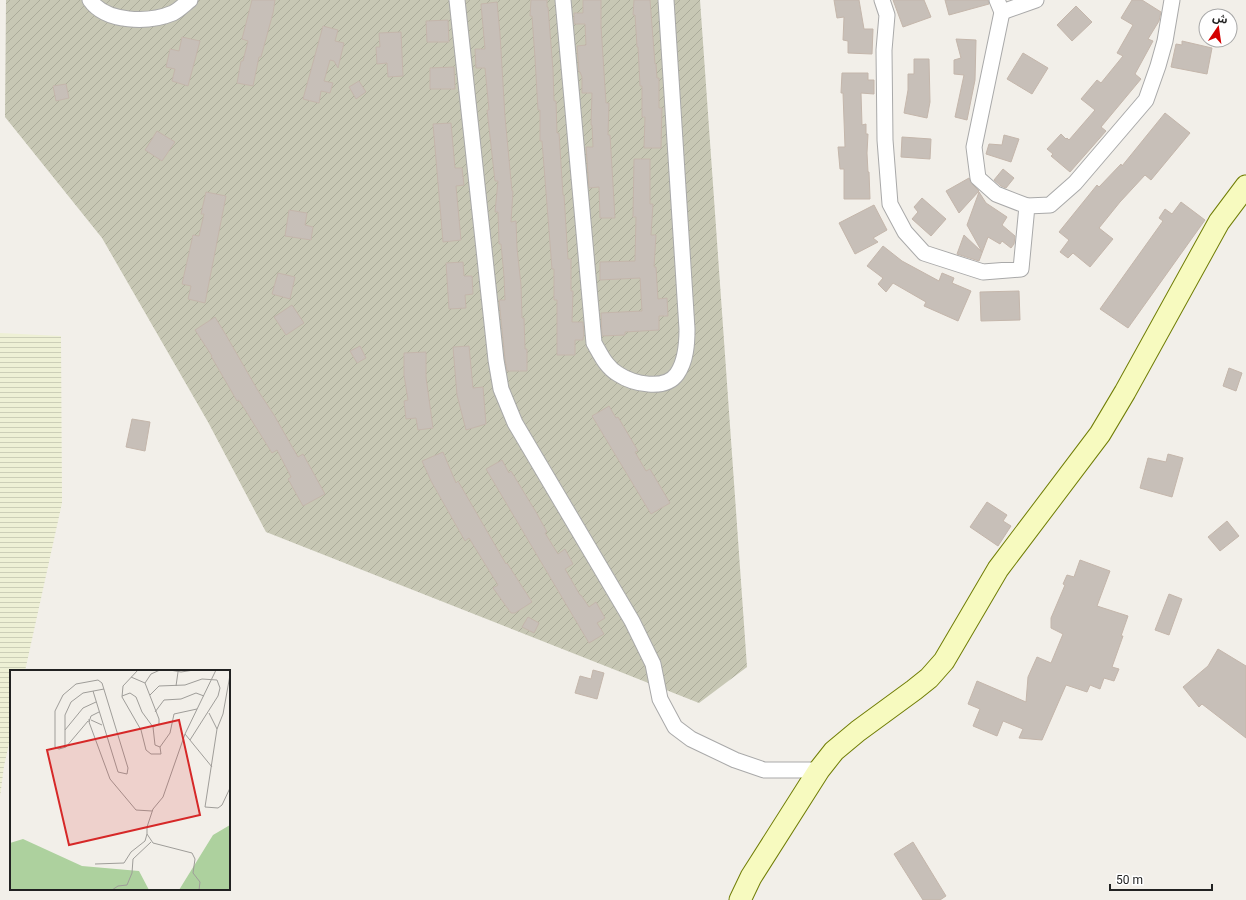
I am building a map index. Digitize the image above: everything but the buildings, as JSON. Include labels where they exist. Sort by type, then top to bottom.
[{"type":"main road","points":[[740,900],[751,877],[819,770],[834,751],[858,731],[929,678],[944,661],[998,570],[1100,434],[1126,392],[1219,222],[1246,186]]},
{"type":"street","points":[[90,0],[93,5],[112,16],[136,20],[154,19],[169,7],[174,12],[190,0]]},
{"type":"street","points":[[457,0],[496,360],[501,389],[515,423],[632,621],[654,664],[660,699],[675,728],[691,739],[735,760],[764,770],[819,770]]},
{"type":"street","points":[[563,0],[594,343],[605,363],[618,374],[634,382],[651,384],[667,382],[677,374],[682,363],[687,335],[666,0]]},
{"type":"street","points":[[882,0],[887,15],[884,50],[884,140],[890,204],[904,232],[924,254],[983,272],[1021,269],[1027,206]]},
{"type":"street","points":[[1036,0],[999,6],[974,147],[978,178],[996,194],[1027,206],[1050,205],[1075,183],[1146,100],[1163,48],[1172,0]]},
{"type":"shaded area","points":[[6,0],[700,0],[747,667],[699,703],[266,532],[208,422],[102,238],[5,117]]},
{"type":"shaded area","points":[[0,333],[61,336],[62,503],[25,670],[10,670],[10,739],[4,766],[0,797]]}]
